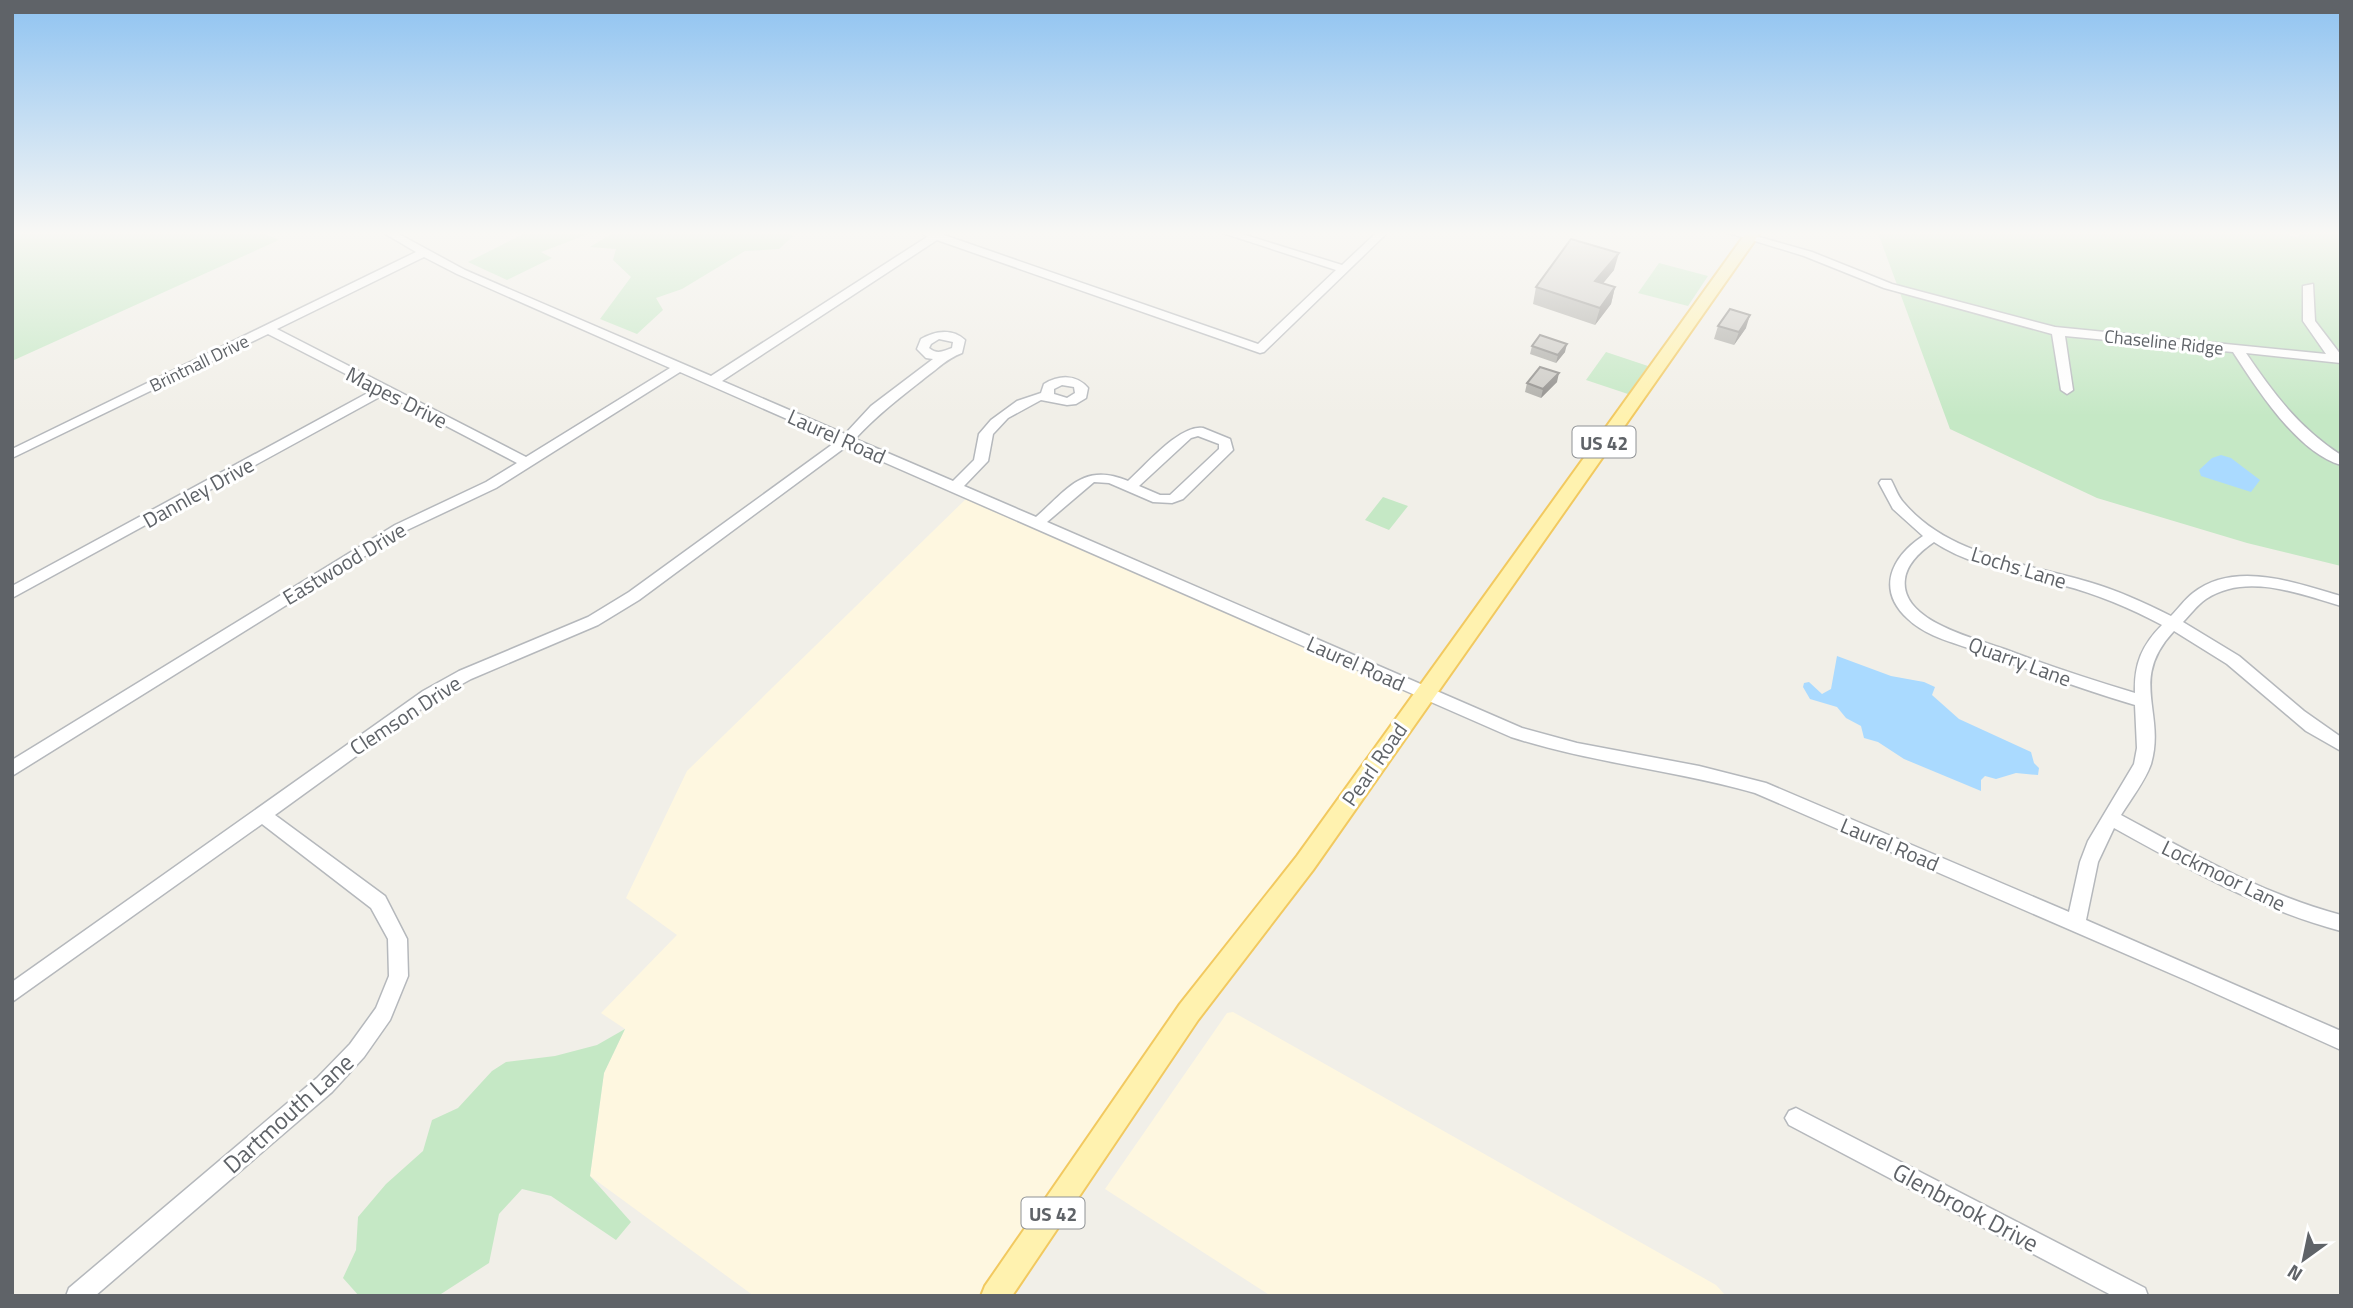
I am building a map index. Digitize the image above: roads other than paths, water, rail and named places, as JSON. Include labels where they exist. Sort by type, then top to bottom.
[{"type":"main road","name":"Pearl Road","points":[[995,1296],[1189,1012],[1305,863],[1704,294]]},
{"type":"street","name":"Brintnall Drive","points":[[12,454],[339,294]]},
{"type":"street","name":"Laurel Road","points":[[516,294],[1424,693],[1537,740],[1694,769],[1760,788],[2341,1041]]},
{"type":"street","points":[[713,381],[844,294]]},
{"type":"street","points":[[1104,294],[1260,349],[1318,294]]},
{"type":"street","name":"Chaseline Ridge","points":[[1918,294],[2058,332],[2338,359]]},
{"type":"street","points":[[2309,294],[2309,321],[2338,359]]},
{"type":"street","name":"Mapes Drive","points":[[268,329],[527,463]]},
{"type":"street","points":[[2058,332],[2067,390]]},
{"type":"street","points":[[2237,349],[2290,425],[2341,461]]},
{"type":"street","name":"Clemson Drive","points":[[12,993],[429,695],[465,675],[593,621],[634,596],[847,440],[876,409],[933,366],[942,356]]},
{"type":"street","name":"Eastwood Drive","points":[[12,769],[400,528],[480,491],[680,367]]},
{"type":"street","name":"Dannley Drive","points":[[12,593],[383,390]]},
{"type":"street","points":[[955,487],[981,461],[983,443],[993,425],[1017,406],[1047,396]]},
{"type":"street","points":[[1038,523],[1092,477],[1106,478],[1158,499],[1178,496],[1226,450],[1226,442],[1206,432],[1186,435],[1130,487]]},
{"type":"street","name":"Lochs Lane","points":[[1886,483],[1898,506],[1935,536],[1984,559],[2115,596],[2231,659],[2301,720],[2341,745]]},
{"type":"street","name":"Quarry Lane","points":[[1935,536],[1915,546],[1908,554],[1897,580],[1899,598],[1905,607],[1925,624],[1940,632],[2079,683],[2143,701]]},
{"type":"street","points":[[2076,924],[2089,862],[2097,841],[2142,765],[2145,748],[2142,671],[2146,656],[2171,625],[2208,589],[2237,582],[2278,583],[2341,601]]},
{"type":"street","name":"Dartmouth Lane","points":[[77,1296],[336,1074],[374,1029],[394,988],[400,949],[397,930],[390,915],[378,902],[261,814]]},
{"type":"street","name":"Lockmoor Lane","points":[[2111,818],[2240,888],[2293,909],[2341,923]]},
{"type":"street","name":"Glenbrook Drive","points":[[1796,1118],[2137,1296]]},
{"type":"water","points":[[2221,455],[2231,458],[2260,480],[2251,492],[2201,476],[2199,470],[2212,458]]},
{"type":"water","points":[[1837,656],[1891,676],[1924,682],[1935,687],[1932,695],[1959,719],[2031,752],[2034,763],[2039,768],[2038,775],[2016,773],[1996,779],[1985,776],[1981,780],[1981,791],[1904,759],[1878,742],[1864,738],[1861,726],[1846,718],[1837,707],[1810,699],[1803,687],[1804,683],[1809,682],[1822,694],[1831,689]]}]
